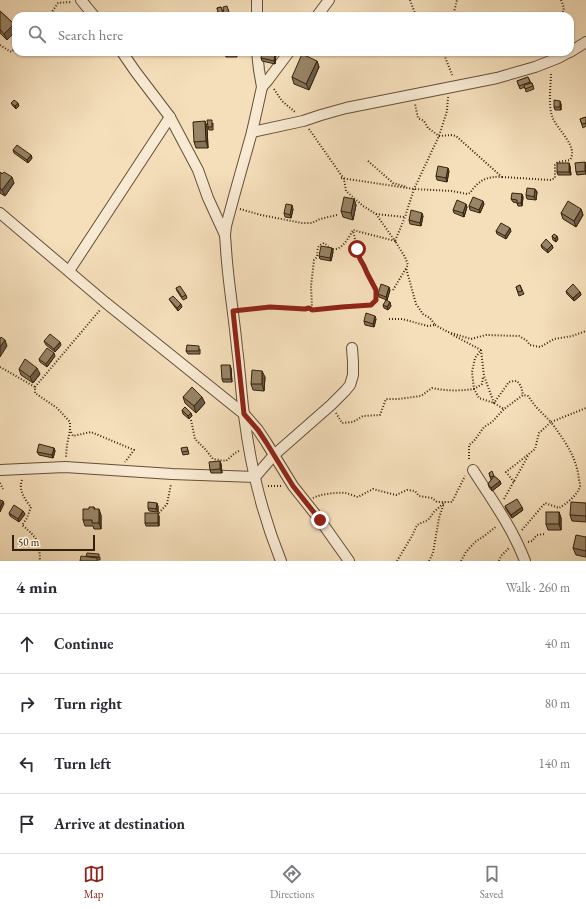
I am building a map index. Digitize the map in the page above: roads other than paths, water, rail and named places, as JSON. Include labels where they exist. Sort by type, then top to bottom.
[{"type":"street","points":[[81,0],[91,12]]},
{"type":"street","points":[[257,0],[257,12]]},
{"type":"street","points":[[320,12],[329,0]]},
{"type":"street","points":[[574,50],[586,42]]},
{"type":"street","points":[[125,56],[170,117],[198,170],[208,198],[225,235]]},
{"type":"street","points":[[257,56],[259,70],[265,83]]},
{"type":"street","points":[[281,561],[270,530],[256,481],[249,447],[244,414],[225,235],[231,206],[265,83],[285,56]]},
{"type":"street","points":[[252,132],[303,121],[346,108],[497,78],[535,67],[562,56]]},
{"type":"street","points":[[69,271],[170,117]]},
{"type":"street","points":[[0,213],[106,303],[244,414],[258,430],[293,486],[349,561]]},
{"type":"street","points":[[256,481],[274,455],[331,405],[350,385],[353,375],[352,348]]},
{"type":"street","points":[[0,470],[66,467],[256,481]]},
{"type":"street","points":[[473,470],[505,519],[521,549],[525,561]]}]
